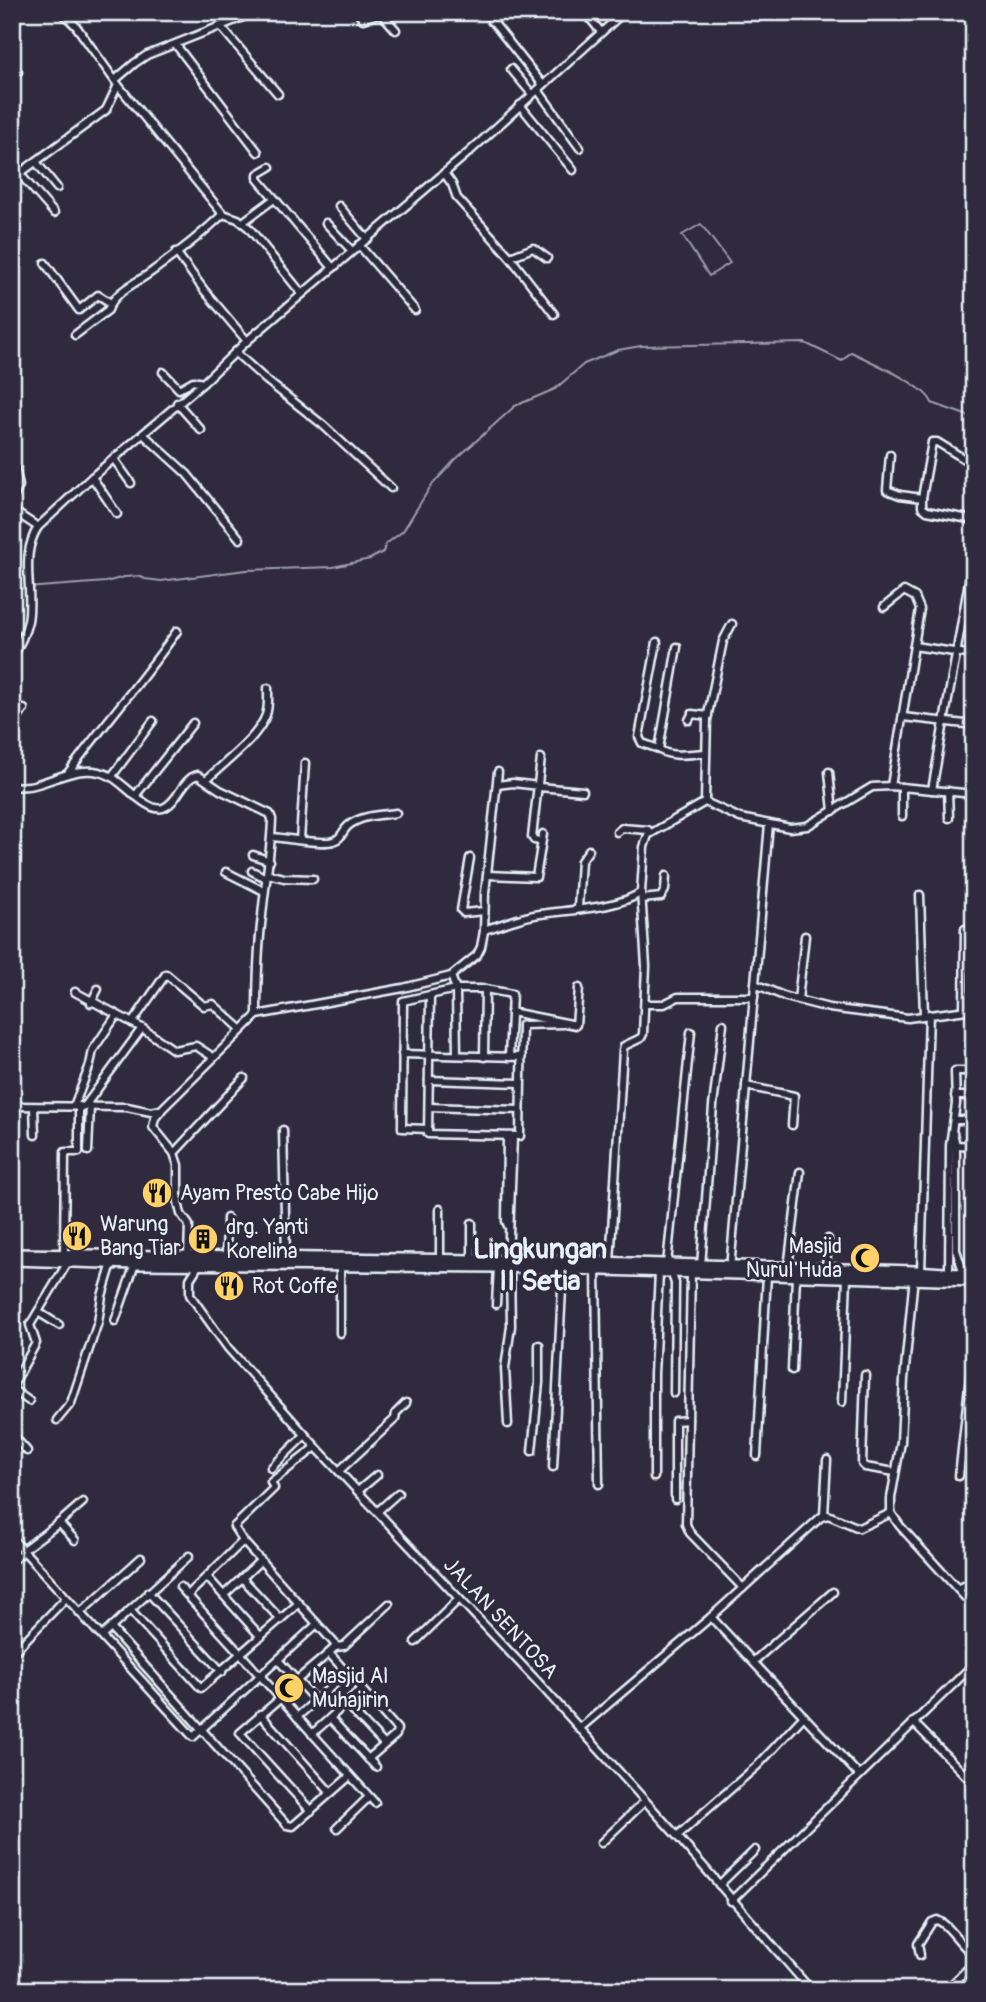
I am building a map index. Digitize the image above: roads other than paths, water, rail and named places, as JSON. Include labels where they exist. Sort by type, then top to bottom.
[{"type":"highway","points":[[12,1254],[135,1264],[202,1260],[498,1267],[509,1264],[610,1263],[669,1268],[691,1273],[788,1268],[969,1275]]},
{"type":"highway","points":[[12,1260],[188,1256],[202,1260],[226,1256],[440,1259],[563,1269],[659,1273],[669,1268],[701,1266],[767,1275],[847,1278],[916,1274],[974,1281]]},
{"type":"street","points":[[62,12],[76,26],[117,82],[223,214],[243,222],[302,294]]},
{"type":"street","points":[[12,179],[106,110],[117,82],[139,60],[256,12]]},
{"type":"street","points":[[357,12],[363,19],[381,13],[396,30]]},
{"type":"street","points":[[485,12],[517,51],[537,90],[580,148]]},
{"type":"street","points":[[491,21],[504,12]]},
{"type":"street","points":[[585,12],[601,32]]},
{"type":"street","points":[[12,657],[22,641],[28,622],[29,551],[38,527],[92,477],[203,383],[247,341],[444,173],[624,12]]},
{"type":"street","points":[[222,28],[278,94]]},
{"type":"street","points":[[176,45],[258,152]]},
{"type":"street","points":[[12,64],[18,72]]},
{"type":"street","points":[[511,69],[537,90]]},
{"type":"street","points":[[520,106],[573,170]]},
{"type":"street","points":[[36,162],[57,188]]},
{"type":"street","points":[[270,167],[257,176],[333,268]]},
{"type":"street","points":[[19,173],[54,213]]},
{"type":"street","points":[[444,173],[457,198],[510,257],[554,314]]},
{"type":"street","points":[[243,222],[274,199]]},
{"type":"street","points":[[339,206],[367,239]]},
{"type":"street","points":[[75,335],[108,310],[111,303],[126,288],[152,272],[223,214]]},
{"type":"street","points":[[326,223],[352,251]]},
{"type":"street","points":[[359,245],[415,310]]},
{"type":"street","points":[[510,257],[533,248],[547,258]]},
{"type":"street","points":[[176,252],[247,341]]},
{"type":"street","points":[[45,263],[79,310],[98,295],[111,303]]},
{"type":"street","points":[[235,352],[323,425],[391,488]]},
{"type":"street","points":[[163,372],[179,389],[193,381],[203,383]]},
{"type":"street","points":[[177,403],[201,430]]},
{"type":"street","points":[[143,434],[187,474],[240,540]]},
{"type":"street","points":[[974,465],[937,442],[932,442],[922,498],[922,507],[928,511],[974,520]]},
{"type":"street","points":[[890,455],[887,490],[922,498]]},
{"type":"street","points":[[114,459],[131,483]]},
{"type":"street","points":[[12,500],[19,486],[15,468]]},
{"type":"street","points":[[92,477],[117,514]]},
{"type":"street","points":[[12,510],[38,527]]},
{"type":"street","points":[[932,790],[974,553]]},
{"type":"street","points":[[884,607],[904,591],[909,592],[919,602],[920,609],[891,786]]},
{"type":"street","points":[[705,802],[708,716],[723,641],[732,624]]},
{"type":"street","points":[[68,773],[147,674],[177,631]]},
{"type":"street","points":[[657,642],[639,737],[642,743],[663,753],[705,753]]},
{"type":"street","points":[[914,646],[974,655]]},
{"type":"street","points":[[659,749],[677,647]]},
{"type":"street","points":[[206,780],[239,750],[263,721],[267,709],[268,688]]},
{"type":"street","points":[[12,727],[24,709]]},
{"type":"street","points":[[689,720],[692,713],[708,716]]},
{"type":"street","points":[[903,717],[974,725]]},
{"type":"street","points":[[112,776],[153,722]]},
{"type":"street","points":[[135,796],[193,723]]},
{"type":"street","points":[[488,875],[536,877],[542,837],[534,840],[533,837],[541,758]]},
{"type":"street","points":[[300,840],[305,763]]},
{"type":"street","points":[[12,787],[35,785],[68,773],[95,772],[112,776],[135,796],[161,809],[169,805],[192,776],[198,775],[220,790],[270,814],[272,837],[258,957],[257,1015]]},
{"type":"street","points":[[188,1256],[189,1225],[181,1214],[178,1202],[178,1165],[174,1153],[153,1127],[155,1118],[257,1015],[403,988],[451,976],[477,954],[484,931],[498,772]]},
{"type":"street","points":[[829,772],[832,811]]},
{"type":"street","points":[[513,783],[514,774]]},
{"type":"street","points":[[497,785],[513,783],[583,792]]},
{"type":"street","points":[[705,802],[740,818],[784,828],[807,826],[868,789],[891,786],[973,793]]},
{"type":"street","points":[[902,787],[902,816]]},
{"type":"street","points":[[948,792],[948,818]]},
{"type":"street","points":[[610,1263],[623,1051],[627,1044],[641,1038],[645,1004],[641,896],[644,848],[650,833],[705,802]]},
{"type":"street","points":[[272,837],[333,841],[353,822],[396,813]]},
{"type":"street","points":[[730,1270],[769,824]]},
{"type":"street","points":[[617,832],[622,828],[641,828],[650,833]]},
{"type":"street","points":[[578,908],[581,861],[589,850]]},
{"type":"street","points":[[253,855],[270,862]]},
{"type":"street","points":[[470,858],[461,911],[484,911]]},
{"type":"street","points":[[252,871],[267,876],[313,879]]},
{"type":"street","points":[[226,872],[264,891]]},
{"type":"street","points":[[484,931],[530,916],[620,903],[641,896],[661,897],[665,890],[666,876]]},
{"type":"street","points":[[920,895],[926,1014],[916,1274],[904,1379],[901,1442],[891,1513],[974,1607]]},
{"type":"street","points":[[964,1010],[965,929]]},
{"type":"street","points":[[798,1000],[805,936]]},
{"type":"street","points":[[132,1023],[166,974],[204,1006],[213,1004],[241,1029]]},
{"type":"street","points":[[451,976],[456,989],[457,1055]]},
{"type":"street","points":[[755,984],[829,1008],[908,1018],[974,1009]]},
{"type":"street","points":[[430,996],[428,1134],[510,1137],[520,1136],[522,1026],[576,1025],[579,988]]},
{"type":"street","points":[[91,1003],[98,989]]},
{"type":"street","points":[[428,1129],[402,1128],[403,1001],[456,989],[485,989],[512,994],[509,1057]]},
{"type":"street","points":[[484,1057],[485,989]]},
{"type":"street","points":[[75,992],[91,1003],[142,1028],[174,1050],[196,1046],[213,1058]]},
{"type":"street","points":[[645,1004],[664,1004],[678,998],[754,997]]},
{"type":"street","points":[[511,1012],[564,1024]]},
{"type":"street","points":[[29,1401],[12,1388],[36,1343],[30,1328],[66,1259],[65,1152],[79,1152],[89,1060],[116,1016]]},
{"type":"street","points":[[701,1266],[713,1106],[723,1024]]},
{"type":"street","points":[[88,1151],[82,1106],[142,1028]]},
{"type":"street","points":[[674,1393],[675,1283],[669,1268],[691,1032]]},
{"type":"street","points":[[402,1054],[521,1057]]},
{"type":"street","points":[[949,1274],[950,1148],[954,1120],[955,1071],[974,1071]]},
{"type":"street","points":[[174,1153],[244,1078]]},
{"type":"street","points":[[429,1080],[520,1083]]},
{"type":"street","points":[[746,1086],[794,1096],[792,1125]]},
{"type":"street","points":[[955,1096],[974,1096]]},
{"type":"street","points":[[12,1106],[127,1107],[150,1112],[161,1110]]},
{"type":"street","points":[[34,1107],[35,1135]]},
{"type":"street","points":[[429,1107],[520,1110]]},
{"type":"street","points":[[954,1120],[974,1120]]},
{"type":"street","points":[[283,1130],[286,1256]]},
{"type":"street","points":[[953,1133],[956,1145],[956,1250],[969,1275]]},
{"type":"street","points":[[508,1424],[505,1368],[511,1326],[509,1228],[506,1221],[510,1137]]},
{"type":"street","points":[[956,1145],[974,1146]]},
{"type":"street","points":[[788,1268],[800,1172]]},
{"type":"street","points":[[440,1209],[440,1259]]},
{"type":"street","points":[[226,1256],[227,1218]]},
{"type":"street","points":[[472,1223],[472,1260]]},
{"type":"street","points":[[826,1269],[828,1239]]},
{"type":"street","name":"JALAN SENTOSA","points":[[202,1260],[188,1285],[193,1302],[228,1348],[304,1435],[378,1511],[677,1836],[811,1990]]},
{"type":"street","points":[[57,1420],[71,1403],[98,1322],[102,1296],[112,1263]]},
{"type":"street","points":[[115,1321],[135,1264]]},
{"type":"street","points":[[340,1264],[340,1333]]},
{"type":"street","points":[[496,1304],[498,1267]]},
{"type":"street","points":[[553,1467],[563,1269]]},
{"type":"street","points":[[596,1270],[599,1484]]},
{"type":"street","points":[[654,1477],[654,1374],[659,1273]]},
{"type":"street","points":[[691,1273],[686,1524],[690,1534],[743,1588]]},
{"type":"street","points":[[757,1456],[767,1275]]},
{"type":"street","points":[[792,1370],[796,1276]]},
{"type":"street","points":[[842,1402],[847,1278]]},
{"type":"street","points":[[38,1312],[58,1325]]},
{"type":"street","points":[[959,1476],[974,1341]]},
{"type":"street","points":[[532,1451],[539,1383],[539,1345]]},
{"type":"street","points":[[865,1375],[863,1465],[895,1472]]},
{"type":"street","points":[[339,1471],[395,1419],[396,1413],[406,1403]]},
{"type":"street","points":[[676,1499],[675,1420],[688,1420]]},
{"type":"street","points":[[12,1434],[27,1451]]},
{"type":"street","points":[[271,1468],[304,1435]]},
{"type":"street","points":[[316,1447],[271,1482],[274,1488],[234,1527],[243,1541],[335,1647]]},
{"type":"street","points":[[579,1729],[711,1617],[824,1515],[827,1460]]},
{"type":"street","points":[[358,1491],[377,1475]]},
{"type":"street","points":[[378,1511],[398,1493]]},
{"type":"street","points":[[12,1561],[83,1502]]},
{"type":"street","points":[[824,1515],[859,1528],[891,1513]]},
{"type":"street","points":[[59,1523],[75,1540]]},
{"type":"street","points":[[12,1538],[193,1737],[317,1625]]},
{"type":"street","points":[[188,1595],[243,1541]]},
{"type":"street","points":[[102,1636],[189,1556]]},
{"type":"street","points":[[80,1613],[141,1558]]},
{"type":"street","points":[[224,1595],[261,1560]]},
{"type":"street","points":[[208,1578],[261,1637]]},
{"type":"street","points":[[242,1578],[281,1620]]},
{"type":"street","points":[[958,1589],[974,1581]]},
{"type":"street","points":[[180,1587],[372,1800],[337,1828]]},
{"type":"street","points":[[148,1592],[222,1672]]},
{"type":"street","points":[[754,1661],[833,1592]]},
{"type":"street","points":[[12,1654],[66,1598]]},
{"type":"street","points":[[415,1642],[459,1599]]},
{"type":"street","points":[[130,1610],[203,1688],[299,1603]]},
{"type":"street","points":[[297,1681],[335,1647],[344,1646],[389,1604]]},
{"type":"street","points":[[711,1617],[859,1775]]},
{"type":"street","points":[[111,1628],[287,1825],[293,1826],[350,1776]]},
{"type":"street","points":[[329,1653],[397,1729],[396,1735],[368,1759]]},
{"type":"street","points":[[278,1660],[315,1700]]},
{"type":"street","points":[[731,1900],[974,1664]]},
{"type":"street","points":[[297,1717],[348,1672]]},
{"type":"street","points":[[312,1734],[360,1689]]},
{"type":"street","points":[[281,1698],[240,1733],[311,1811]]},
{"type":"street","points":[[345,1703],[384,1744]]},
{"type":"street","points":[[260,1714],[330,1792]]},
{"type":"street","points":[[677,1836],[758,1765],[804,1716]]},
{"type":"street","points":[[330,1718],[376,1768]]},
{"type":"street","points":[[913,1722],[973,1783]]},
{"type":"street","points":[[601,1843],[644,1802]]},
{"type":"street","points":[[719,1885],[755,1850]]},
{"type":"street","points":[[920,1955],[918,1944],[932,1922],[937,1920],[941,1920],[962,1946],[974,1954]]},
{"type":"street","points":[[946,1990],[974,1963]]},
{"type":"waterway","points":[[701,224],[730,263],[709,276],[682,235],[701,224]]},
{"type":"waterway","points":[[12,589],[106,582],[124,577],[139,576],[161,581],[246,570],[333,567],[370,559],[383,552],[386,544],[403,531],[431,486],[455,460],[515,406],[555,389],[584,364],[618,350],[641,346],[805,343],[842,361],[851,352],[908,381],[928,396],[932,403],[974,418]]},
{"type":"place","name":"Ayam Presto Cabe Hijo","points":[[157,1193]]},
{"type":"place","name":"Warung Bang Tiar","points":[[77,1236]]},
{"type":"place","name":"drg. Yanti Korelina","points":[[203,1239]]},
{"type":"place","name":"Masjid Nurul Huda","points":[[865,1258]]},
{"type":"place","name":"Rot Coffe","points":[[229,1286]]},
{"type":"place","name":"Masjid Al Muhajirin","points":[[289,1688]]},
{"type":"district","name":"Lingkungan II Setia","points":[[540,1264]]}]
